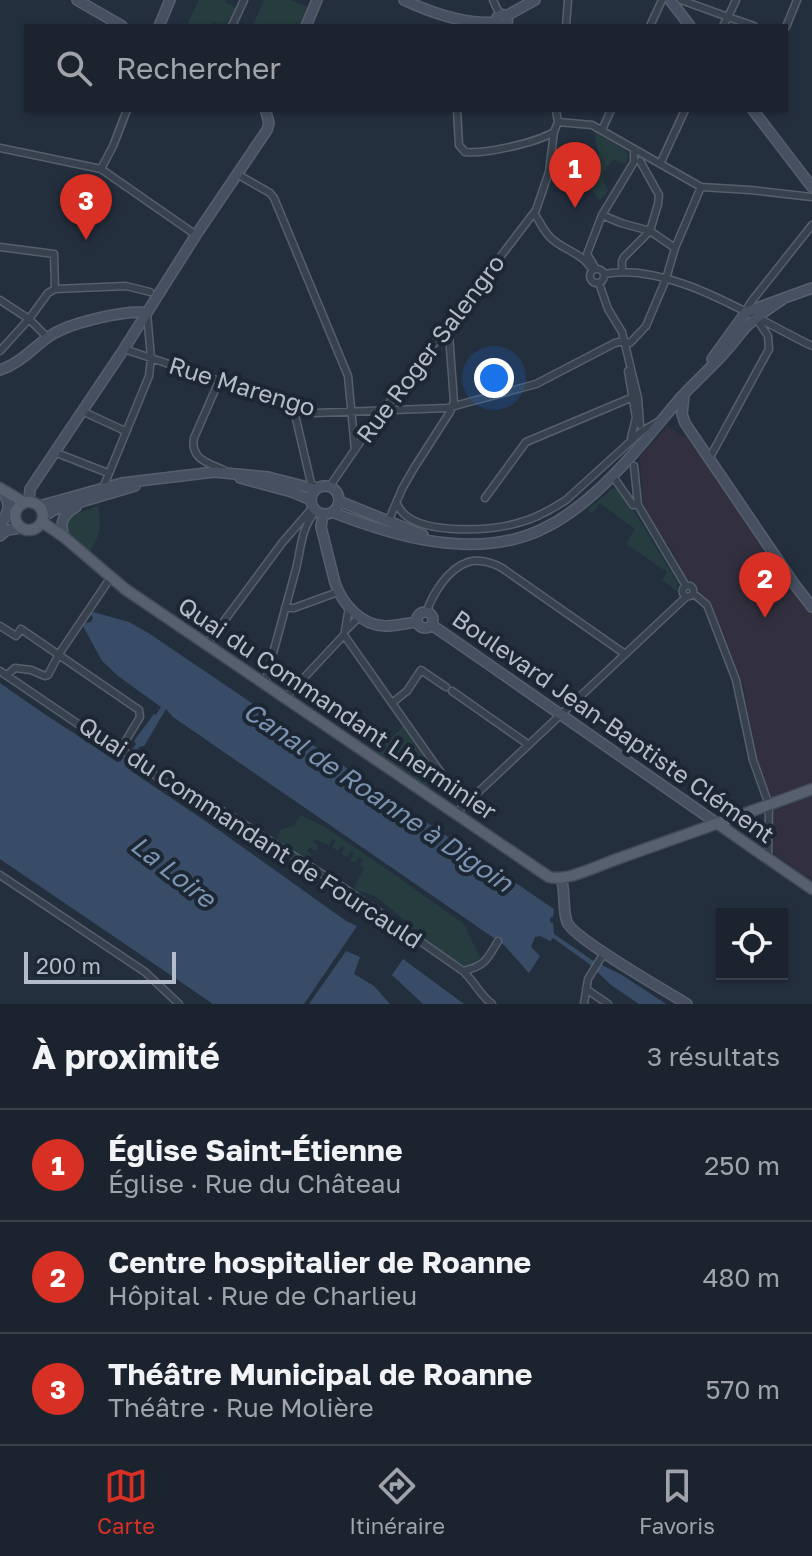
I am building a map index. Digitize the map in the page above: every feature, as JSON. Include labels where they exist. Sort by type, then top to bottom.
[{"type":"main road","points":[[3,490],[43,520],[38,528],[26,529],[16,522],[25,507]]},
{"type":"main road","name":"Quai du Commandant Lherminier","points":[[43,520],[133,594],[545,875],[561,878]]},
{"type":"main road","name":"Quai du Commandant Lherminier","points":[[26,529],[55,537],[94,564]]},
{"type":"main road","points":[[561,878],[812,789]]},
{"type":"main road","name":"Boulevard Jean-Baptiste Clément","points":[[718,824],[812,889]]},
{"type":"street","points":[[77,0],[119,24]]},
{"type":"street","points":[[160,24],[170,0]]},
{"type":"street","points":[[233,24],[244,0]]},
{"type":"street","points":[[307,24],[317,0]]},
{"type":"street","points":[[404,0],[460,23],[502,21],[535,0]]},
{"type":"street","points":[[493,0],[502,21]]},
{"type":"street","points":[[566,24],[568,0]]},
{"type":"street","points":[[672,0],[748,24]]},
{"type":"street","points":[[652,24],[672,0]]},
{"type":"street","points":[[672,0],[689,24]]},
{"type":"street","points":[[724,24],[736,0]]},
{"type":"street","points":[[787,24],[797,0]]},
{"type":"street","points":[[101,169],[126,112]]},
{"type":"street","points":[[25,507],[30,489],[147,313],[151,297],[267,130],[269,120],[265,112]]},
{"type":"street","points":[[457,112],[460,148],[468,152],[534,141],[554,132]]},
{"type":"street","points":[[602,130],[610,112]]},
{"type":"street","points":[[660,164],[684,112]]},
{"type":"street","points":[[556,114],[602,130],[701,187],[808,197],[812,189],[754,112]]},
{"type":"street","name":"Rue Roger Salengro","points":[[330,486],[383,411],[534,213],[549,172],[556,114]]},
{"type":"street","points":[[0,150],[101,169],[196,235]]},
{"type":"street","points":[[622,271],[624,257],[650,231],[659,195],[637,161],[634,150]]},
{"type":"street","points":[[584,255],[602,215],[637,161],[651,158]]},
{"type":"street","points":[[237,174],[274,198],[348,376],[355,450]]},
{"type":"street","points":[[627,342],[646,326],[701,187]]},
{"type":"street","points":[[534,213],[550,238],[584,255],[594,269]]},
{"type":"street","points":[[602,215],[650,231],[675,248]]},
{"type":"street","points":[[812,225],[687,391],[682,414],[709,459],[812,607]]},
{"type":"street","points":[[0,247],[54,254],[55,289]]},
{"type":"street","points":[[594,269],[600,269],[604,274],[599,283],[590,279],[589,274],[594,269]]},
{"type":"street","points":[[604,274],[640,272],[702,291],[734,306],[748,307],[771,303],[812,288]]},
{"type":"street","points":[[599,283],[608,309],[627,342],[635,424],[630,442]]},
{"type":"street","points":[[0,351],[48,293],[55,289],[126,286],[151,297]]},
{"type":"street","points":[[756,318],[783,299]]},
{"type":"street","points":[[0,300],[29,319],[48,338]]},
{"type":"street","points":[[181,475],[246,479],[295,493],[319,509],[356,522],[441,542],[483,544],[522,537],[545,527],[595,494],[771,303]]},
{"type":"street","points":[[734,306],[738,322]]},
{"type":"street","points":[[709,459],[769,349],[768,336],[748,307]]},
{"type":"street","points":[[713,363],[741,326],[748,307]]},
{"type":"street","points":[[3,369],[21,360],[55,332],[134,311],[147,313]]},
{"type":"street","points":[[103,488],[149,376],[151,358],[147,313]]},
{"type":"street","points":[[756,318],[812,346]]},
{"type":"street","points":[[388,522],[402,489],[452,407],[452,366],[446,328]]},
{"type":"street","name":"Rue Marengo","points":[[124,349],[315,413],[350,413],[452,407],[536,384],[615,343],[627,342]]},
{"type":"street","points":[[628,360],[638,398],[640,425]]},
{"type":"street","points":[[219,381],[193,447],[200,459],[228,472]]},
{"type":"street","points":[[485,498],[526,442],[633,397]]},
{"type":"street","points":[[293,406],[311,483],[316,488],[321,527],[338,592],[359,617],[370,623],[383,626],[417,622]]},
{"type":"street","points":[[82,411],[125,431]]},
{"type":"street","points":[[397,504],[405,515],[439,527],[474,530],[521,523],[566,500],[642,431],[662,420],[676,419],[685,423]]},
{"type":"street","points":[[54,452],[108,473]]},
{"type":"street","points":[[455,814],[690,595],[693,588],[686,586],[638,505],[634,466]]},
{"type":"street","points":[[0,526],[25,507],[52,504],[103,488],[181,475],[228,472],[316,488],[330,486],[337,492],[339,501],[335,509],[319,509],[310,517],[263,683]]},
{"type":"street","points":[[612,475],[633,505],[638,505]]},
{"type":"street","points":[[43,520],[54,510],[158,479]]},
{"type":"street","points":[[0,526],[9,507],[3,490]]},
{"type":"street","points":[[339,501],[441,542]]},
{"type":"street","points":[[64,537],[61,525],[64,516],[81,503]]},
{"type":"street","points":[[207,644],[282,543],[319,509]]},
{"type":"street","points":[[0,536],[7,530],[26,529]]},
{"type":"street","points":[[427,612],[436,591],[450,572],[463,564],[488,562],[625,654]]},
{"type":"street","points":[[4,673],[15,668],[47,676],[111,577]]},
{"type":"street","points":[[285,608],[294,608],[338,592]]},
{"type":"street","points":[[690,595],[707,605],[736,680],[753,760],[769,805],[768,859]]},
{"type":"street","points":[[349,607],[344,633],[463,804]]},
{"type":"street","name":"Boulevard Jean-Baptiste Clément","points":[[427,612],[433,617],[432,625],[422,628],[417,622],[419,615],[427,612]]},
{"type":"street","points":[[285,698],[359,617]]},
{"type":"street","name":"Boulevard Jean-Baptiste Clément","points":[[432,625],[718,824]]},
{"type":"street","points":[[0,626],[16,636],[21,629],[139,710],[140,717],[125,742],[131,756]]},
{"type":"street","points":[[392,703],[407,691],[421,670],[529,745]]},
{"type":"street","name":"Quai du Commandant de Fourcauld","points":[[4,673],[103,741],[131,756],[181,793],[198,797],[236,819],[344,888],[463,971],[492,1004]]},
{"type":"street","points":[[0,875],[145,972],[179,1004]]},
{"type":"street","points":[[561,878],[571,928],[602,956],[687,1004]]},
{"type":"street","points":[[463,971],[486,963],[498,941]]},
{"type":"street","points":[[584,1004],[590,973],[602,956]]},
{"type":"street","points":[[586,989],[608,1004]]},
{"type":"shaded area","points":[[668,426],[683,437],[688,434],[802,602],[812,612],[812,793],[769,797],[758,764],[743,684],[712,605],[683,573],[672,550],[649,519],[643,501],[640,457]]},
{"type":"shaded area","points":[[812,796],[812,880],[773,851],[773,811]]},
{"type":"green space","points":[[199,0],[226,0],[238,9],[230,24],[213,21],[211,24],[188,23]]},
{"type":"green space","points":[[264,0],[291,0],[308,7],[300,24],[253,24]]},
{"type":"green space","points":[[596,133],[625,150],[628,155],[625,164],[615,160],[604,170],[603,180],[608,191],[600,200],[583,180],[584,174],[574,173],[573,167],[576,163],[598,178]]},
{"type":"green space","points":[[613,488],[621,490],[677,582],[678,592],[662,580],[667,572],[626,544],[635,529],[600,503],[592,513],[588,510]]},
{"type":"green space","points":[[98,506],[99,530],[90,551],[69,533],[67,523],[72,515]]},
{"type":"green space","points":[[404,726],[439,778],[429,789],[375,752]]},
{"type":"green space","points":[[301,815],[323,826],[463,923],[480,957],[471,966],[463,965],[405,927],[407,922],[375,896],[355,890],[364,869],[360,866],[363,859],[359,857],[355,863],[350,860],[354,854],[351,851],[347,857],[341,854],[345,848],[342,845],[338,851],[332,847],[336,841],[333,839],[329,845],[314,839],[313,842],[319,846],[316,851],[309,847],[307,851],[312,854],[308,861],[277,841],[280,830],[294,825]]},
{"type":"water","points":[[93,612],[129,622],[150,634],[554,909],[550,922],[553,923],[554,934],[666,1004],[639,1004],[553,938],[550,941],[535,937],[531,947],[540,956],[529,973],[504,945],[173,717],[166,709],[144,746],[139,747],[131,761],[131,771],[357,926],[304,1004],[213,1004],[0,859],[0,683],[117,762],[126,758],[136,744],[134,741],[161,707],[102,661],[83,626],[91,622]]},
{"type":"water","points":[[346,951],[360,957],[354,974],[374,986],[390,1004],[309,1004]]},
{"type":"water","points":[[403,959],[464,1004],[423,1004],[392,975]]},
{"type":"place","name":"Église Saint-Étienne","points":[[575,208]]},
{"type":"place","name":"Théâtre Municipal de Roanne","points":[[86,240]]},
{"type":"place","name":"Centre hospitalier de Roanne","points":[[765,618]]},
{"type":"water label","name":"Canal de Roanne à Digoin","points":[[378,797]]},
{"type":"water label","name":"La Loire","points":[[173,872]]}]
